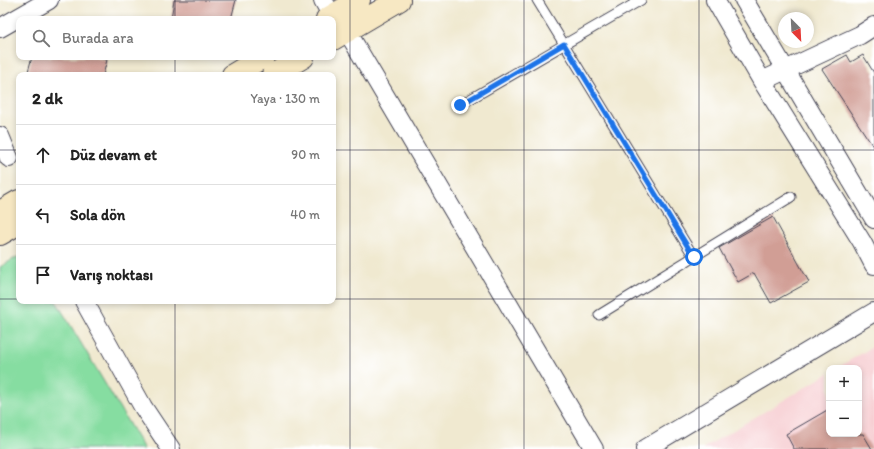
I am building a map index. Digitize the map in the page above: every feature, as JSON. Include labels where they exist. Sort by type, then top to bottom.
[{"type":"street","points":[[336,18],[359,0]]},
{"type":"street","points":[[336,20],[398,0]]},
{"type":"street","points":[[715,0],[762,81],[862,242],[874,265]]},
{"type":"street","points":[[744,0],[787,70],[874,219]]},
{"type":"street","points":[[19,16],[42,2]]},
{"type":"street","points":[[0,28],[16,18]]},
{"type":"street","points":[[762,81],[874,26]]},
{"type":"street","points":[[336,28],[594,449]]},
{"type":"street","points":[[238,72],[258,60]]},
{"type":"street","points":[[278,72],[298,60]]},
{"type":"street","points":[[0,136],[8,158],[0,148]]},
{"type":"street","points":[[0,212],[16,203]]},
{"type":"street","points":[[0,234],[16,225]]},
{"type":"street","points":[[86,304],[143,407],[171,449]]},
{"type":"street","points":[[645,449],[874,312]]},
{"type":"lane","points":[[536,0],[694,257]]},
{"type":"lane","points":[[460,105],[641,0]]},
{"type":"lane","points":[[599,315],[791,197]]},
{"type":"shaded area","points":[[874,346],[874,449],[702,449],[826,375],[826,437],[862,437],[862,365],[842,365]]},
{"type":"green space","points":[[16,258],[16,304],[58,304],[144,449],[0,449],[0,267]]},
{"type":"building","points":[[174,0],[236,0],[232,16],[171,16]]},
{"type":"building","points":[[847,55],[851,62],[863,55],[874,73],[874,148],[822,69]]},
{"type":"building","points":[[31,60],[107,60],[104,72],[28,72]]},
{"type":"building","points":[[773,217],[809,282],[771,303],[754,273],[738,282],[719,248]]},
{"type":"building","points":[[826,411],[826,437],[862,437],[863,434],[872,449],[794,449],[786,434]]},
{"type":"route","points":[[460,105],[564,44],[694,257]]}]
